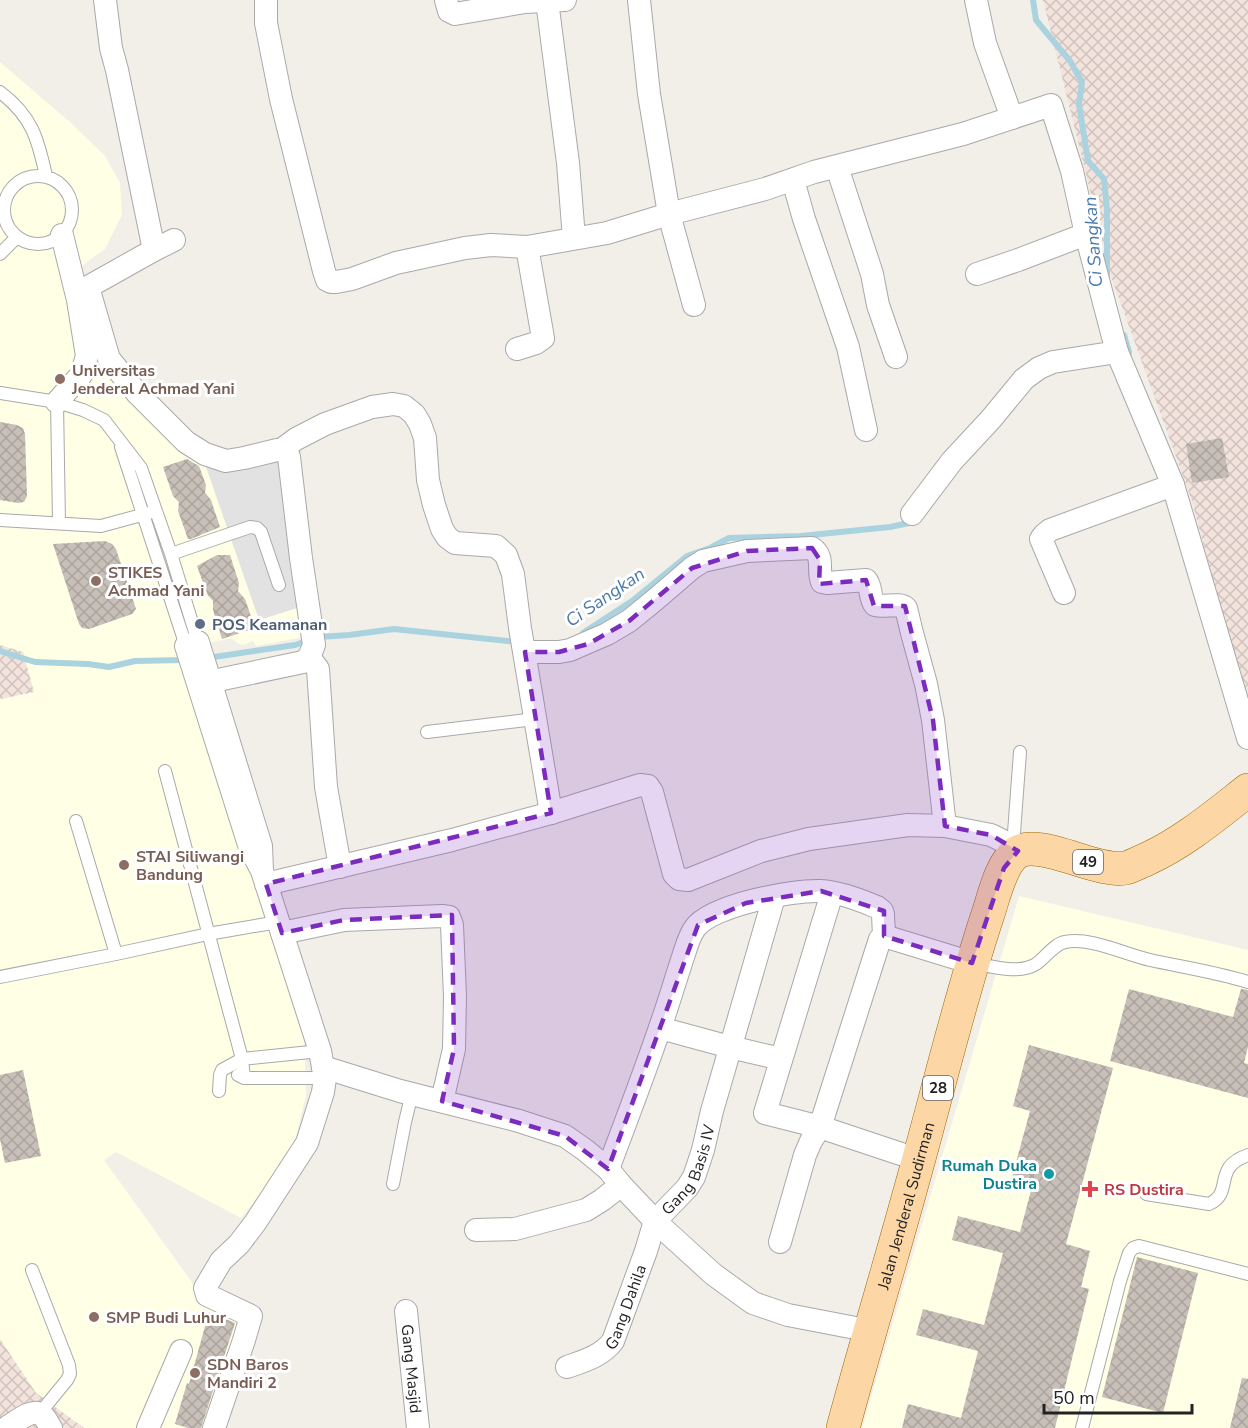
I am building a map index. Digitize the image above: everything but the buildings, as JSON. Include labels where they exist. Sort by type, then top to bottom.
[{"type":"main road","name":"49","points":[[1015,848],[1052,853],[1112,868],[1126,868],[1163,851],[1248,790]]},
{"type":"main road","name":"Jalan Jenderal Sudirman","points":[[843,1428],[972,963],[1004,868],[1015,848]]},
{"type":"street","points":[[105,0],[111,48],[164,245],[88,287],[109,359],[136,393],[186,442],[205,454],[226,461],[281,450],[296,439],[325,424],[372,407],[393,404],[404,406],[414,414],[425,438],[428,480],[442,529],[455,543],[496,546],[506,555],[513,574],[551,813]]},
{"type":"street","points":[[266,0],[266,23],[281,99],[319,252],[327,280],[331,282],[352,279],[396,263],[465,248],[491,245],[527,247],[607,233],[765,189],[814,172],[963,134],[1052,105],[1072,171],[1086,234],[1118,352],[1173,485],[1248,738]]},
{"type":"street","points":[[446,0],[449,11],[455,14],[525,2],[556,1],[574,238]]},
{"type":"street","points":[[632,0],[640,0],[649,94],[669,214],[694,305]]},
{"type":"street","points":[[976,0],[984,43],[1012,118]]},
{"type":"street","points":[[837,167],[896,357]]},
{"type":"street","points":[[793,180],[848,347],[866,430]]},
{"type":"street","points":[[977,274],[1086,234]]},
{"type":"street","points":[[57,402],[81,375],[87,356],[78,300],[62,235]]},
{"type":"street","points":[[517,349],[536,343],[543,338],[527,247]]},
{"type":"street","points":[[912,514],[952,461],[1024,379],[1039,368],[1053,362],[1118,352]]},
{"type":"street","points":[[281,450],[289,457],[312,645],[318,669],[326,787],[340,867]]},
{"type":"street","points":[[1064,593],[1041,539],[1044,535],[1173,485]]},
{"type":"street","points":[[523,645],[559,652],[570,650],[607,634],[629,621],[703,561],[747,551],[812,548],[820,556],[822,582],[866,580],[874,604],[885,607],[902,605],[906,608],[933,720],[945,826]]},
{"type":"street","points":[[204,680],[303,662],[312,645]]},
{"type":"street","points":[[193,647],[231,770],[250,848],[264,878],[323,1065],[323,1092],[307,1143],[255,1223],[221,1262],[205,1288],[207,1294],[251,1316],[214,1428]]},
{"type":"street","points":[[264,878],[340,867],[452,840],[551,813],[640,785],[648,786],[652,792],[674,874],[679,879],[688,880],[761,851],[809,839],[908,825],[945,826],[991,835],[1015,848]]},
{"type":"street","points":[[476,1230],[515,1229],[585,1210],[602,1200],[614,1177],[688,943],[694,928],[702,921],[723,910],[774,897],[821,891],[861,900],[881,910],[884,936]]},
{"type":"street","points":[[831,893],[765,1113],[820,1127],[919,1160]]},
{"type":"street","name":"Gang Basis IV","points":[[656,1221],[691,1182],[703,1150],[712,1111],[774,897]]},
{"type":"street","points":[[280,928],[344,920],[442,916],[448,916],[451,919],[454,1049],[442,1101]]},
{"type":"street","points":[[884,936],[972,963]]},
{"type":"street","points":[[780,1242],[806,1155],[820,1127],[880,939],[884,936]]},
{"type":"street","points":[[660,1028],[782,1059]]},
{"type":"street","points":[[323,1065],[400,1091],[519,1121],[565,1136],[585,1150],[614,1177],[656,1221],[713,1274],[753,1303],[788,1315],[871,1331]]},
{"type":"street","name":"Gang Dahila","points":[[567,1367],[596,1356],[608,1348],[613,1341],[656,1221]]},
{"type":"street","name":"Gang Masjid","points":[[406,1311],[418,1428]]},
{"type":"street","points":[[148,1428],[181,1351]]},
{"type":"street","points":[[6,1428],[35,1412],[45,1421]]},
{"type":"lane","points":[[0,92],[27,120],[38,141],[46,176]]},
{"type":"lane","points":[[46,176],[56,180],[70,196],[72,217],[69,227],[62,235],[53,241],[32,244],[17,237],[10,230],[4,210],[5,200],[16,183],[25,178],[46,176]]},
{"type":"lane","points":[[0,254],[17,237]]},
{"type":"lane","points":[[0,393],[57,402],[83,410],[104,420],[118,437],[141,468],[171,554],[193,647]]},
{"type":"lane","points":[[57,402],[59,523]]},
{"type":"lane","points":[[118,437],[143,514],[193,647]]},
{"type":"lane","points":[[0,520],[101,526],[156,511]]},
{"type":"lane","points":[[171,554],[250,528],[257,528],[261,532],[279,585]]},
{"type":"lane","points":[[427,732],[536,719]]},
{"type":"lane","points":[[1015,848],[1020,752]]},
{"type":"lane","points":[[165,771],[242,1059],[244,1078]]},
{"type":"lane","points":[[76,821],[117,954]]},
{"type":"lane","points":[[0,977],[208,934],[280,928]]},
{"type":"lane","points":[[972,963],[1020,969],[1034,965],[1062,943],[1077,942],[1094,944],[1248,982]]},
{"type":"lane","points":[[219,1091],[222,1070],[242,1059],[323,1065]]},
{"type":"lane","points":[[227,1068],[244,1078],[323,1065]]},
{"type":"lane","points":[[393,1184],[412,1093]]},
{"type":"lane","points":[[1146,1194],[1209,1204],[1217,1200],[1222,1191],[1226,1171],[1232,1162],[1248,1155]]},
{"type":"lane","points":[[1082,1428],[1120,1281],[1129,1253],[1133,1248],[1139,1246],[1248,1274]]},
{"type":"lane","points":[[32,1270],[69,1365],[70,1374],[45,1421]]},
{"type":"highlighted area","points":[[812,548],[820,560],[819,584],[866,580],[874,606],[905,606],[933,720],[945,826],[991,835],[1018,851],[1004,868],[972,963],[884,936],[884,911],[821,891],[746,903],[698,925],[608,1169],[565,1136],[442,1101],[454,1049],[452,915],[344,920],[282,933],[266,884],[551,813],[525,652],[559,652],[588,644],[629,621],[692,568],[747,551]]},
{"type":"shaded area","points":[[1043,0],[1248,0],[1248,712],[1192,501],[1112,279]]},
{"type":"shaded area","points":[[0,62],[72,124],[105,156],[120,183],[122,215],[105,249],[80,267],[105,361],[181,447],[242,462],[309,636],[256,646],[253,641],[243,645],[231,638],[175,650],[304,1032],[306,1095],[292,1153],[241,1218],[116,1152],[104,1160],[198,1294],[250,1318],[210,1428],[84,1428],[36,1393],[0,1339],[0,699],[33,692],[23,653],[0,645]]},
{"type":"shaded area","points":[[278,453],[304,606],[259,620],[204,461]]},
{"type":"shaded area","points":[[0,645],[23,652],[34,692],[0,699]]},
{"type":"shaded area","name":"RS Dustira","points":[[1019,896],[1248,950],[1248,1428],[862,1428]]},
{"type":"shaded area","points":[[0,1339],[36,1393],[84,1428],[0,1428]]},
{"type":"waterway","name":"Ci Sangkan","points":[[1033,0],[1036,20],[1070,61],[1082,82],[1079,104],[1088,161],[1104,179],[1107,210],[1107,276]]},
{"type":"waterway","name":"Ci Sangkan","points":[[1124,335],[1128,356]]},
{"type":"waterway","name":"Ci Sangkan","points":[[583,633],[632,601],[687,556],[729,538],[801,536],[890,527],[914,522]]},
{"type":"waterway","name":"Ci Sangkan","points":[[207,658],[295,645],[319,637],[394,629],[517,642]]},
{"type":"waterway","name":"Ci Sangkan","points":[[0,651],[35,662],[109,667],[135,661],[185,660]]},
{"type":"place","name":"Universitas Jenderal Achmad Yani","points":[[60,379]]},
{"type":"place","name":"STIKES Achmad Yani","points":[[96,581]]},
{"type":"place","name":"POS Keamanan","points":[[200,624]]},
{"type":"place","name":"STAI Siliwangi Bandung","points":[[124,865]]},
{"type":"place","name":"Rumah Duka Dustira","points":[[1049,1174]]},
{"type":"place","name":"RS Dustira","points":[[1090,1189]]},
{"type":"place","name":"SMP Budi Luhur","points":[[94,1317]]},
{"type":"place","name":"SDN Baros Mandiri 2","points":[[195,1373]]}]
